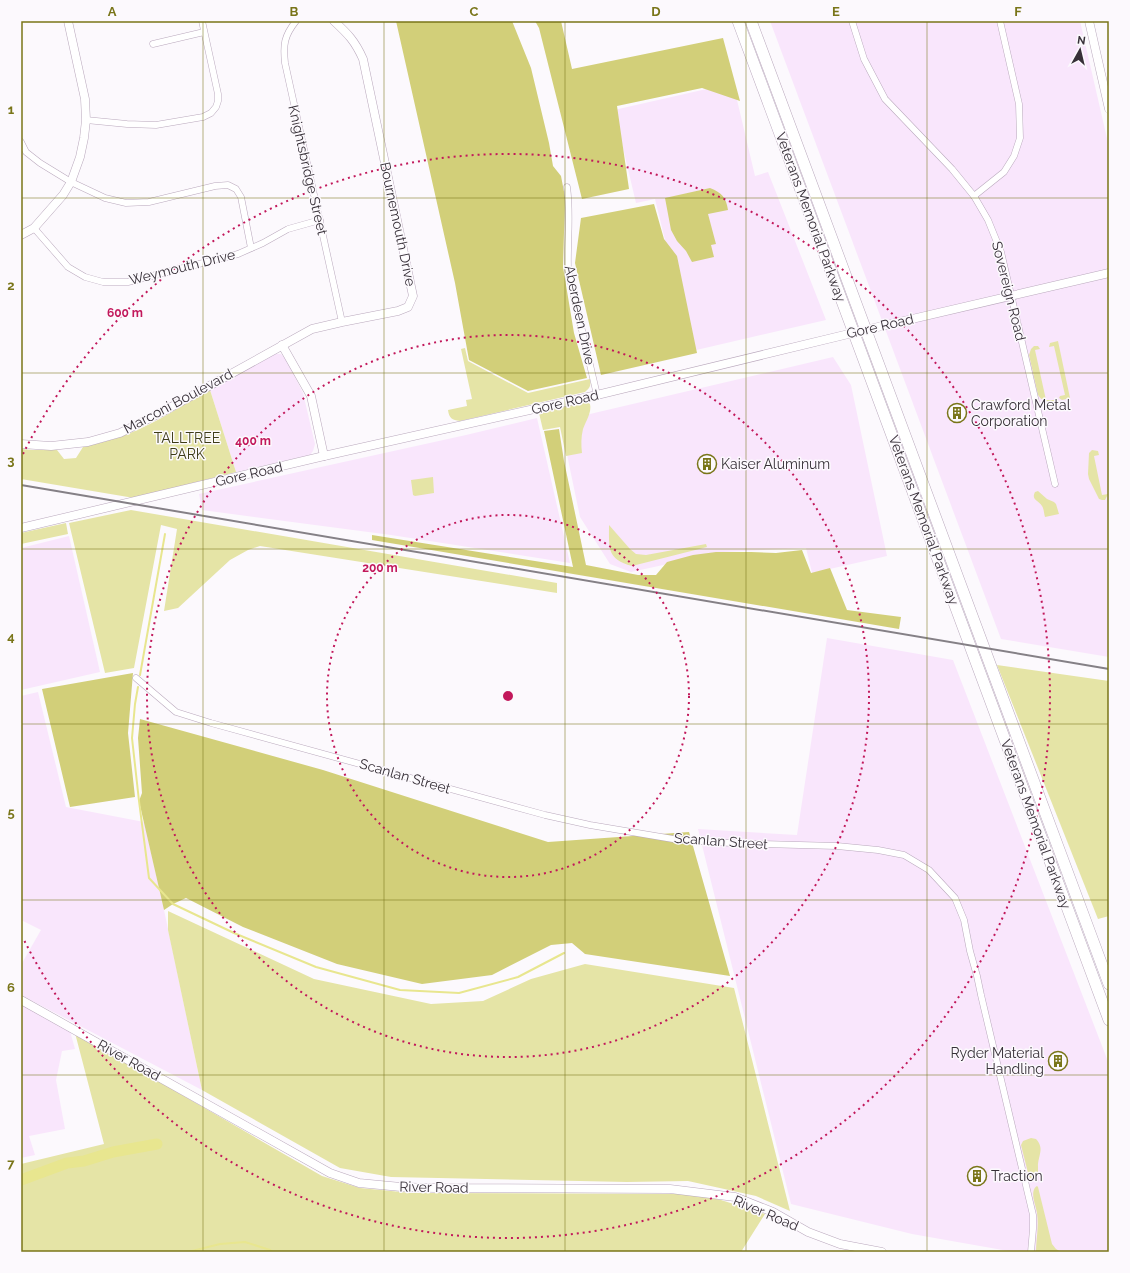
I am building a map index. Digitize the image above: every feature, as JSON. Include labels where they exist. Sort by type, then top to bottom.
[{"type":"highway","name":"Veterans Memorial Parkway","points":[[738,21],[1109,1020]]},
{"type":"highway","name":"Veterans Memorial Parkway","points":[[751,21],[1109,984]]},
{"type":"street","points":[[21,235],[34,228],[63,195],[71,182],[80,157],[86,120],[85,99],[68,21]]},
{"type":"street","points":[[86,120],[156,125],[210,114],[216,107],[218,94],[202,21]]},
{"type":"street","name":"Knightsbridge Street","points":[[296,21],[291,27],[283,45],[285,63],[342,322]]},
{"type":"street","name":"Bournemouth Drive","points":[[282,345],[312,329],[403,309],[408,307],[413,296],[363,59],[357,46],[346,32],[334,21]]},
{"type":"street","name":"Sovereign Road","points":[[852,21],[864,59],[885,99],[952,169],[974,196],[988,220],[1001,252],[1055,484]]},
{"type":"street","points":[[974,196],[1004,172],[1014,156],[1020,138],[1019,104],[1000,21]]},
{"type":"street","points":[[1089,21],[1109,109]]},
{"type":"street","points":[[153,44],[204,32]]},
{"type":"street","points":[[21,142],[26,152],[40,163],[71,182],[105,198],[126,203],[149,202],[215,186],[228,185],[236,189],[240,197],[252,248]]},
{"type":"street","name":"Aberdeen Drive","points":[[567,187],[569,212],[567,252],[568,270],[597,395]]},
{"type":"street","name":"Weymouth Drive","points":[[34,228],[68,267],[85,277],[103,282],[128,282],[238,254],[288,229],[320,220]]},
{"type":"street","name":"Gore Road","points":[[21,528],[324,456],[597,395],[854,332],[1109,273]]},
{"type":"street","points":[[282,345],[311,396],[324,456]]},
{"type":"street","name":"Marconi Boulevard","points":[[21,444],[52,446],[88,442],[120,433],[164,411],[282,345]]},
{"type":"street","name":"Scanlan Street","points":[[136,678],[176,712],[211,723],[590,825],[679,840],[837,846],[878,850],[904,855],[919,863],[929,870],[955,898],[964,920],[970,951],[978,976],[981,995],[1033,1215],[1031,1252]]},
{"type":"street","name":"River Road","points":[[21,1000],[324,1169],[359,1183],[401,1187],[436,1188],[670,1189],[721,1195],[735,1197],[773,1212],[808,1232],[840,1244],[882,1252]]},
{"type":"shaded area","points":[[396,21],[512,21],[531,68],[553,166],[561,176],[565,197],[563,267],[574,333],[587,378],[528,391],[469,360],[455,283]]},
{"type":"shaded area","points":[[535,21],[561,21],[572,69],[723,38],[740,101],[702,88],[617,106],[629,189],[582,199],[539,28]]},
{"type":"shaded area","points":[[770,21],[1080,21],[1109,147],[1109,657],[1001,639]]},
{"type":"shaded area","points":[[733,83],[755,176],[768,172],[826,320],[692,351],[655,199],[636,203],[614,110]]},
{"type":"shaded area","points":[[710,188],[723,196],[728,210],[708,214],[716,244],[711,245],[714,257],[692,262],[671,230],[665,198]]},
{"type":"shaded area","points":[[654,204],[664,239],[677,256],[697,353],[601,375],[575,263],[581,218]]},
{"type":"shaded area","points":[[272,354],[281,354],[286,359],[303,393],[315,444],[313,451],[310,455],[236,472],[210,390]]},
{"type":"shaded area","points":[[833,357],[851,385],[887,556],[812,573],[806,548],[723,552],[631,572],[610,564],[580,517],[560,421]]},
{"type":"shaded area","points":[[537,418],[570,563],[391,535],[202,510],[199,494]]},
{"type":"shaded area","points":[[559,429],[564,461],[586,565],[638,575],[656,575],[667,562],[693,555],[716,552],[776,553],[802,550],[811,573],[830,568],[847,610],[901,617],[899,629],[372,540],[372,535],[573,567],[544,431]]},
{"type":"shaded area","points":[[69,536],[100,672],[21,690],[21,548]]},
{"type":"shaded area","points":[[827,638],[953,660],[1109,1064],[1109,1252],[1014,1252],[912,1234],[791,1204],[698,829],[797,835]]},
{"type":"shaded area","points":[[133,673],[128,733],[135,797],[70,807],[42,689]]},
{"type":"shaded area","points":[[38,692],[66,807],[144,822],[202,1090],[21,995],[21,965],[41,930],[21,920],[21,696]]},
{"type":"shaded area","points":[[140,719],[323,770],[548,842],[689,832],[730,976],[585,954],[572,943],[551,945],[492,975],[422,984],[337,964],[243,927],[186,898],[164,910],[139,801],[142,793],[138,738]]},
{"type":"shaded area","points":[[21,1003],[70,1031],[75,1049],[62,1051],[56,1080],[65,1129],[29,1136],[35,1155],[21,1158]]},
{"type":"green space","points":[[1058,341],[1070,398],[1062,400],[1059,398],[1060,396],[1065,395],[1054,346],[1049,347],[1050,343]]},
{"type":"green space","points":[[1034,346],[1038,346],[1040,349],[1035,350],[1046,400],[1054,400],[1054,402],[1045,401],[1038,395],[1029,355]]},
{"type":"green space","points":[[465,348],[468,361],[528,393],[590,379],[590,387],[585,392],[460,421],[455,420],[450,417],[448,410],[467,406],[466,400],[472,399],[461,349]]},
{"type":"green space","name":"TALLTREE PARK","points":[[210,390],[236,472],[134,498],[21,479],[21,449],[57,450],[64,459],[76,458],[83,447],[117,438],[138,430]]},
{"type":"green space","points":[[586,402],[590,404],[590,410],[582,432],[582,453],[566,456],[560,427],[543,430],[539,413]]},
{"type":"green space","points":[[1092,450],[1098,451],[1099,455],[1094,456],[1102,495],[1108,494],[1105,500],[1099,499],[1089,479],[1089,453]]},
{"type":"green space","points":[[433,477],[434,493],[413,495],[411,480]]},
{"type":"green space","points":[[1038,491],[1047,499],[1056,504],[1059,514],[1045,517],[1042,506],[1034,497],[1035,492]]},
{"type":"green space","points":[[131,510],[557,583],[557,593],[260,546],[248,550],[230,560],[178,608],[164,611],[177,529],[161,525],[134,668],[105,673],[69,523]]},
{"type":"green space","points":[[66,523],[68,534],[21,544],[21,533]]},
{"type":"green space","points":[[609,525],[636,554],[646,555],[706,544],[707,547],[632,566],[618,560],[611,552]]},
{"type":"green space","points":[[997,665],[1109,681],[1109,916],[1098,919]]},
{"type":"green space","points":[[168,911],[314,979],[431,1004],[483,1001],[531,979],[585,964],[734,988],[790,1211],[756,1196],[688,1181],[627,1182],[391,1177],[340,1168],[202,1090],[168,930]]},
{"type":"green space","points":[[75,1033],[322,1176],[360,1188],[412,1193],[690,1194],[721,1200],[765,1214],[741,1252],[21,1252],[21,1164],[104,1144]]},
{"type":"green space","points":[[1031,1138],[1036,1139],[1041,1149],[1038,1163],[1038,1177],[1033,1180],[1029,1177],[1021,1145],[1023,1141]]},
{"type":"green space","points":[[1037,1186],[1052,1244],[1061,1252],[1036,1252],[1038,1218],[1033,1191]]},
{"type":"waterway","points":[[140,675],[165,534]]},
{"type":"waterway","points":[[138,687],[132,738],[149,878],[173,904],[234,933],[316,967],[400,990],[459,993],[518,977],[564,953]]},
{"type":"waterway","points":[[21,1180],[67,1163],[84,1161],[113,1152],[157,1144]]},
{"type":"waterway","points":[[188,1252],[220,1244],[245,1242],[272,1252]]},
{"type":"railway","points":[[21,485],[1109,669]]},
{"type":"place","name":"Crawford Metal Corporation","points":[[957,413]]},
{"type":"place","name":"Kaiser Aluminum","points":[[707,464]]},
{"type":"place","name":"Ryder Material Handling","points":[[1058,1061]]},
{"type":"place","name":"Traction","points":[[977,1176]]}]
